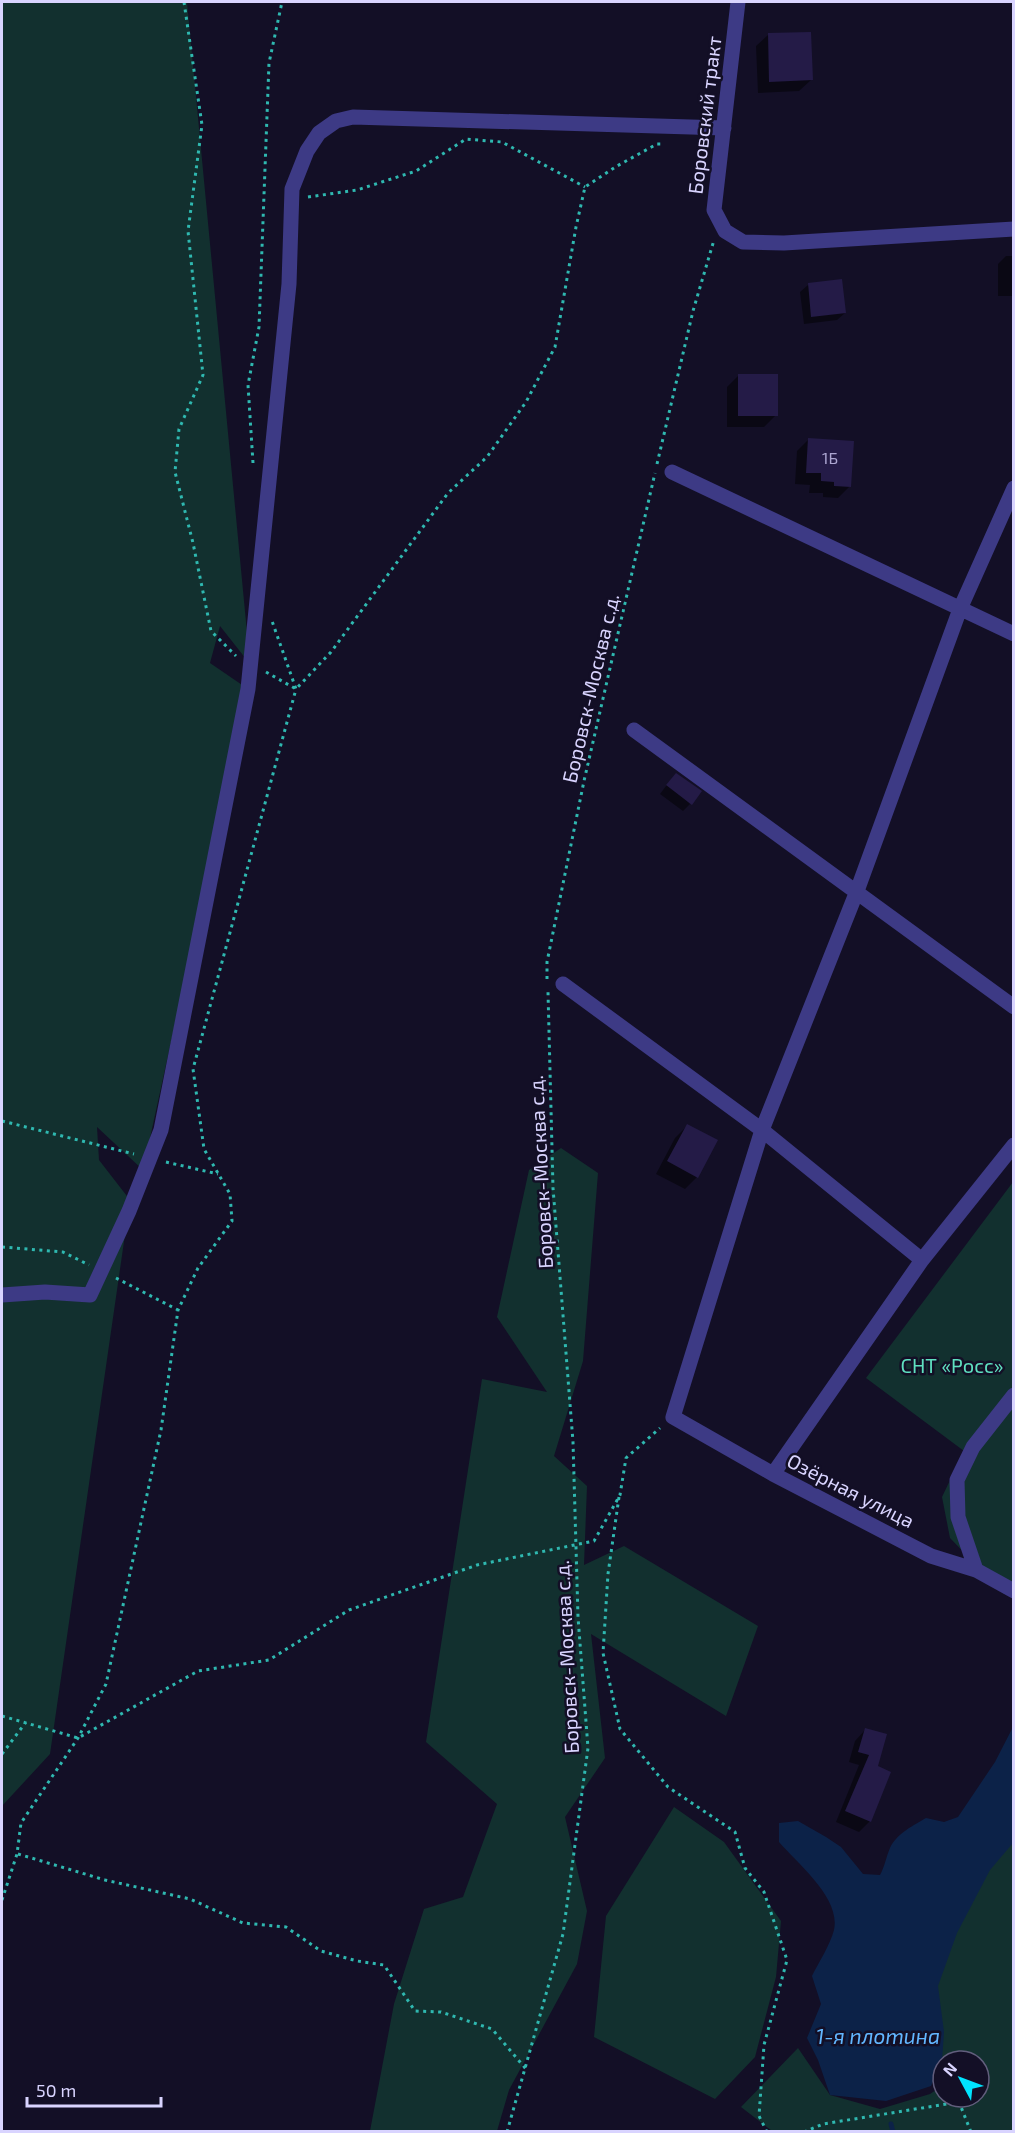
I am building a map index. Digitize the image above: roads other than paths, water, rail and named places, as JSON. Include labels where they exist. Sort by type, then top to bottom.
[{"type":"street","name":"Боровский тракт","points":[[738,2],[714,210],[722,225],[743,242],[784,243],[1014,229]]},
{"type":"street","points":[[2,1295],[45,1292],[90,1295],[129,1211],[161,1130],[248,688],[289,284],[292,189],[307,151],[319,133],[336,121],[353,117],[724,128]]},
{"type":"street","points":[[672,472],[1014,634]]},
{"type":"street","points":[[762,1130],[857,891],[960,609],[1014,488]]},
{"type":"street","points":[[634,730],[1014,1006]]},
{"type":"street","points":[[563,984],[762,1130],[922,1260]]},
{"type":"street","name":"Озёрная улица","points":[[762,1130],[673,1416],[773,1474],[931,1556],[976,1570],[1014,1591]]},
{"type":"street","points":[[773,1474],[922,1260],[1014,1145]]},
{"type":"street","points":[[976,1570],[958,1517],[957,1480],[973,1447],[1014,1395]]},
{"type":"water","name":"1-я плотина","points":[[1013,1727],[1013,1843],[990,1870],[957,1933],[938,1986],[944,2032],[943,2049],[931,2049],[931,2086],[886,2101],[830,2095],[818,2060],[807,2038],[821,2004],[812,1976],[832,1936],[834,1918],[825,1894],[779,1842],[779,1823],[798,1821],[841,1847],[863,1874],[880,1875],[896,1838],[926,1818],[944,1822],[958,1817],[995,1762]]},
{"type":"waterway","points":[[891,2124],[893,2132]]},
{"type":"park label","name":"СНТ «Росс»","points":[[952,1365]]}]
